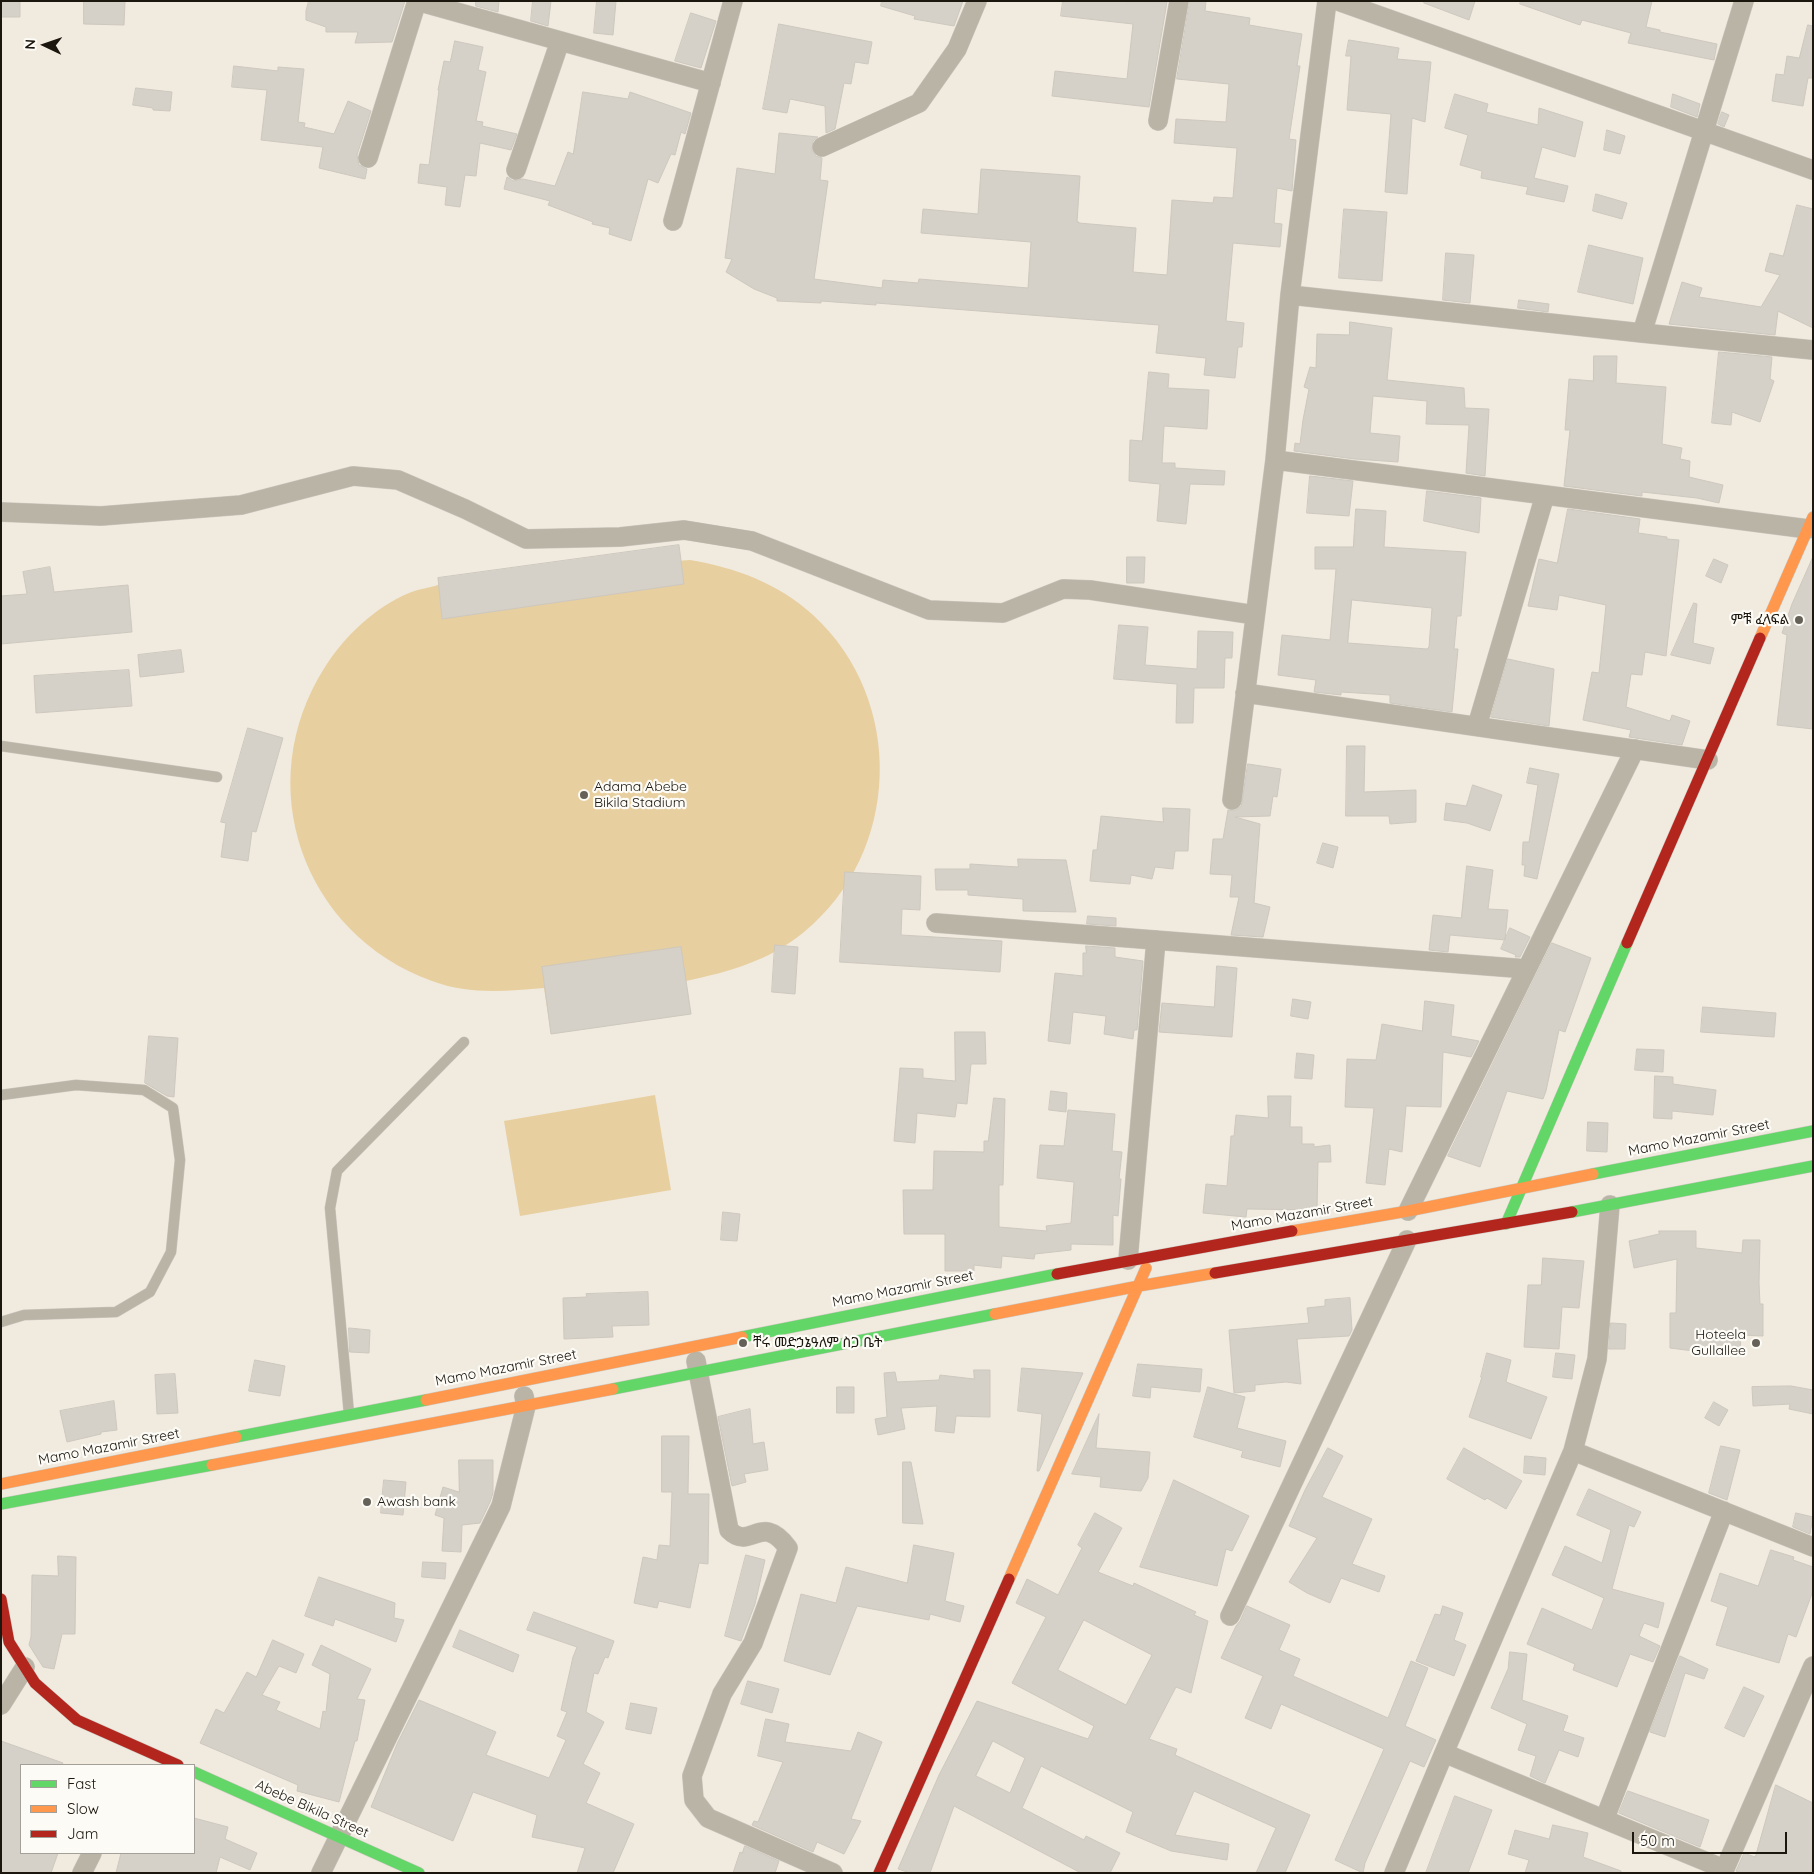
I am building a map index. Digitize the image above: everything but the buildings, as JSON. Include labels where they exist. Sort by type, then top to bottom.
[{"type":"main road","points":[[1506,1224],[1810,523]]},
{"type":"main road","name":"Mamo Mazamir Street","points":[[1,1484],[1128,1260],[1408,1211],[1813,1131]]},
{"type":"main road","points":[[1,1504],[526,1406],[1139,1286],[1506,1224],[1813,1166]]},
{"type":"main road","points":[[879,1873],[1139,1286],[1150,1256]]},
{"type":"main road","points":[[29,1478],[33,1498]]},
{"type":"main road","points":[[1,1599],[9,1642],[35,1683],[77,1720],[140,1758],[173,1764]]},
{"type":"main road","name":"Abebe Bikila Street","points":[[195,1772],[419,1873]]},
{"type":"street","points":[[368,158],[416,1],[710,83]]},
{"type":"street","points":[[674,221],[733,1]]},
{"type":"street","points":[[822,147],[919,103],[957,49],[977,1]]},
{"type":"street","points":[[1158,121],[1179,1]]},
{"type":"street","points":[[1232,800],[1275,460],[1290,294],[1327,1]]},
{"type":"street","points":[[1338,1],[1813,170]]},
{"type":"street","points":[[1642,333],[1744,1]]},
{"type":"street","points":[[516,170],[560,41]]},
{"type":"street","points":[[1290,294],[1813,350]]},
{"type":"street","points":[[1275,460],[1545,495],[1810,523]]},
{"type":"street","points":[[1,512],[100,516],[241,505],[352,476],[398,480],[465,509],[526,539],[620,537],[684,530],[752,542],[930,610],[1003,613],[1063,589],[1090,590],[1255,615]]},
{"type":"street","points":[[1477,726],[1545,495]]},
{"type":"street","points":[[1245,693],[1708,760]]},
{"type":"street","points":[[1408,1211],[1635,749]]},
{"type":"street","points":[[936,923],[1527,969]]},
{"type":"street","points":[[1128,1260],[1156,940]]},
{"type":"street","points":[[1394,1873],[1573,1451],[1597,1358],[1610,1205]]},
{"type":"street","points":[[1230,1616],[1407,1240]]},
{"type":"street","points":[[692,1346],[699,1371],[729,1530],[735,1536],[744,1538],[758,1533],[769,1532],[780,1537],[788,1548],[753,1643],[722,1694],[692,1776],[694,1800],[708,1818],[833,1873]]},
{"type":"street","points":[[321,1873],[500,1506],[526,1406],[521,1380]]},
{"type":"street","points":[[1573,1451],[1813,1547]]},
{"type":"street","points":[[1605,1818],[1724,1511]]},
{"type":"street","points":[[1444,1752],[1605,1818],[1723,1871],[1813,1666]]},
{"type":"street","points":[[1,1705],[25,1667]]},
{"type":"street","points":[[82,1873],[92,1854]]},
{"type":"lane","points":[[1,746],[217,777]]},
{"type":"lane","points":[[349,1415],[330,1208],[337,1171],[464,1042]]},
{"type":"lane","points":[[1,1095],[76,1085],[144,1090],[173,1108],[180,1160],[171,1252],[150,1292],[116,1312],[24,1315],[1,1322]]},
{"type":"shaded area","name":"Adama Abebe Bikila Stadium","points":[[690,560],[724,567],[756,578],[800,604],[813,615],[843,650],[864,689],[877,732],[880,776],[874,819],[859,861],[836,899],[804,932],[777,951],[733,969],[686,981],[691,1014],[551,1034],[544,988],[488,991],[459,988],[432,981],[387,959],[350,929],[321,892],[302,850],[292,805],[292,759],[303,712],[325,667],[351,634],[372,615],[396,599],[412,592],[438,585],[438,578]]},
{"type":"shaded area","points":[[655,1095],[671,1190],[520,1216],[504,1121]]},
{"type":"traffic: fast","points":[[1506,1224],[1627,943]]},
{"type":"traffic: fast","points":[[1593,1174],[1813,1131]]},
{"type":"traffic: fast","points":[[1572,1212],[1813,1166]]},
{"type":"traffic: fast","points":[[742,1337],[1057,1274]]},
{"type":"traffic: fast","points":[[613,1389],[995,1314]]},
{"type":"traffic: fast","points":[[236,1437],[426,1400]]},
{"type":"traffic: fast","points":[[1,1504],[212,1465]]},
{"type":"traffic: fast","points":[[195,1772],[419,1873]]},
{"type":"traffic: slow","points":[[1760,638],[1813,517]]},
{"type":"traffic: slow","points":[[1292,1231],[1408,1211],[1593,1174]]},
{"type":"traffic: slow","points":[[1009,1579],[1146,1268]]},
{"type":"traffic: slow","points":[[995,1314],[1215,1273]]},
{"type":"traffic: slow","points":[[426,1400],[742,1337]]},
{"type":"traffic: slow","points":[[212,1465],[613,1389]]},
{"type":"traffic: slow","points":[[1,1484],[236,1437]]},
{"type":"traffic: jam","points":[[1627,943],[1760,638]]},
{"type":"traffic: jam","points":[[1215,1273],[1572,1212]]},
{"type":"traffic: jam","points":[[1057,1274],[1292,1231]]},
{"type":"traffic: jam","points":[[879,1873],[1009,1579]]},
{"type":"traffic: jam","points":[[1,1599],[9,1642],[35,1683],[77,1720],[176,1764]]},
{"type":"place","name":"ምቹ ፈላፍል","points":[[1799,620]]},
{"type":"place","name":"Adama Abebe Bikila Stadium","points":[[584,795]]},
{"type":"place","name":"ቸሩ መድኃኔዓለም ስጋ ቤት","points":[[743,1343]]},
{"type":"place","name":"Hoteela Gullallee","points":[[1756,1343]]},
{"type":"place","name":"Awash bank","points":[[367,1502]]}]
